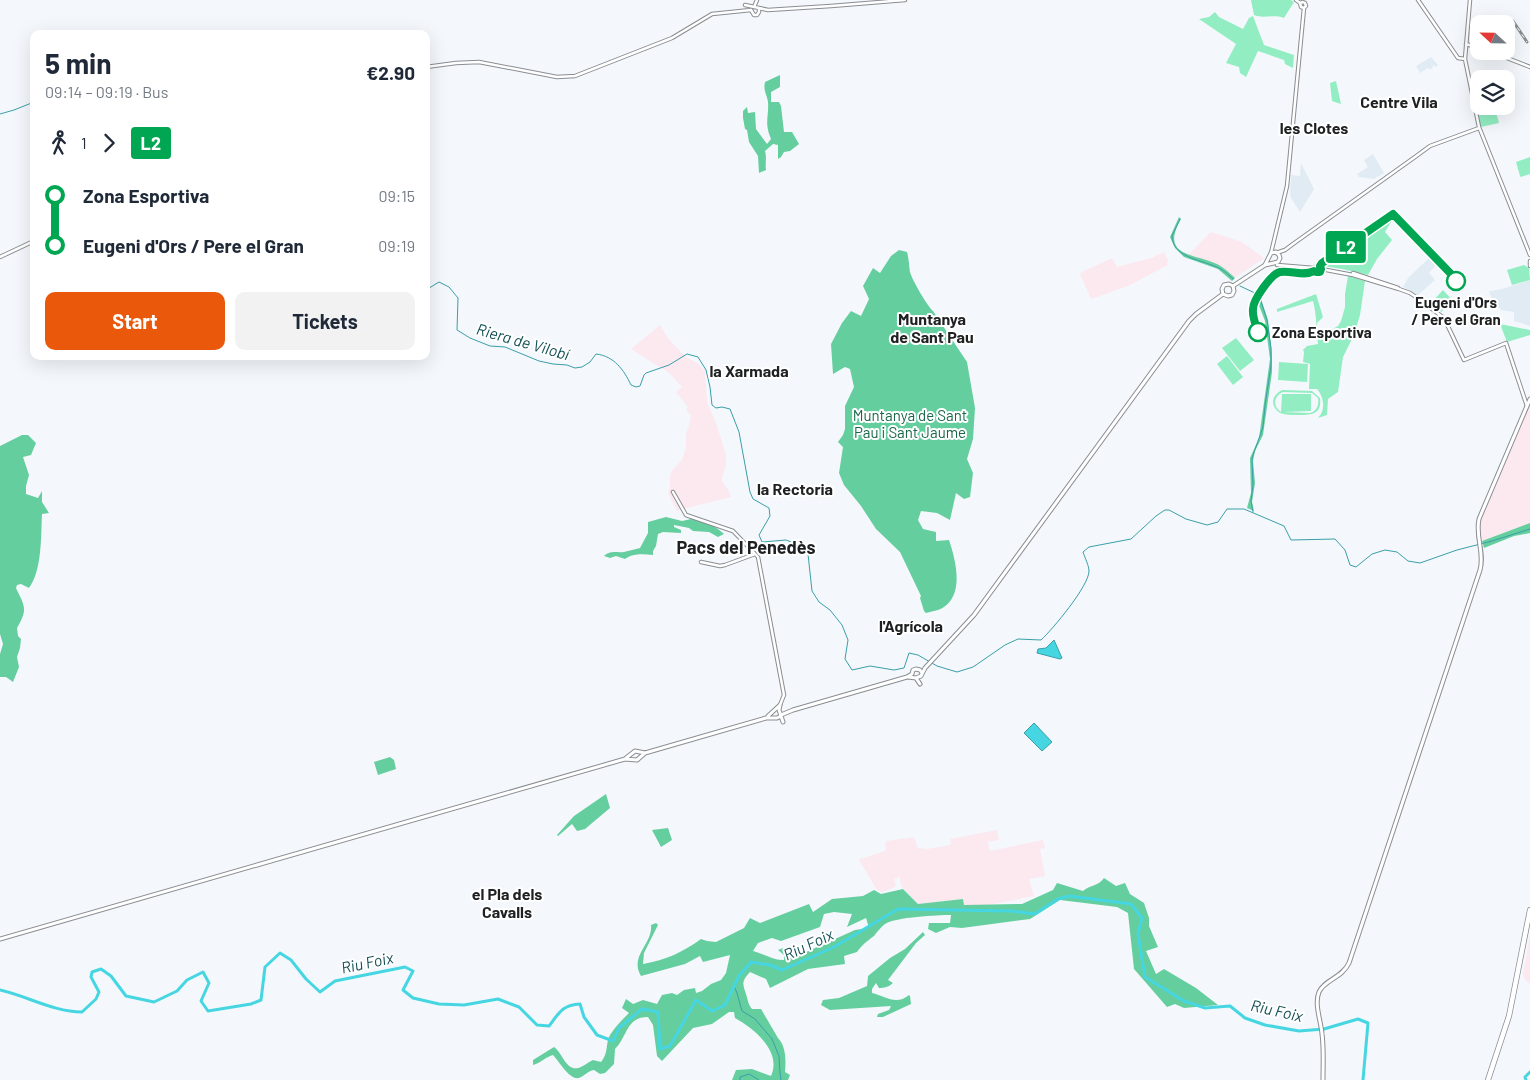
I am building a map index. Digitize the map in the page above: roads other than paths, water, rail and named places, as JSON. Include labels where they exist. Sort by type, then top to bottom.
[{"type":"highway","points":[[1488,1080],[1509,1016],[1530,910]]},
{"type":"main road","points":[[1264,265],[1277,262],[1280,258],[1273,254]]},
{"type":"main road","points":[[1273,254],[1270,261],[1274,264]]},
{"type":"main road","points":[[1233,286],[1264,265],[1273,254]]},
{"type":"main road","points":[[1223,294],[1222,289],[1224,285],[1229,284],[1233,286]]},
{"type":"main road","points":[[1223,294],[1232,295],[1234,291],[1233,286]]},
{"type":"main road","points":[[626,758],[637,760],[640,755],[645,753],[917,675],[974,615],[1189,321],[1223,294]]},
{"type":"main road","points":[[1324,1080],[1322,1034],[1318,1008],[1319,992],[1322,986],[1341,974],[1349,963],[1480,570],[1482,556],[1477,531],[1479,519],[1530,399]]},
{"type":"main road","points":[[778,714],[780,704]]},
{"type":"main road","points":[[0,939],[626,758],[635,751],[640,755]]},
{"type":"main road","points":[[632,754],[632,759]]},
{"type":"street","points":[[758,0],[754,8],[754,15],[768,10]]},
{"type":"street","points":[[430,66],[479,62],[556,77],[575,76],[673,38],[712,14],[754,8],[768,10],[905,0]]},
{"type":"street","points":[[1296,0],[1300,3],[1305,3],[1306,6],[1304,8],[1287,186],[1273,244],[1273,254],[1285,250],[1430,146],[1479,128]]},
{"type":"street","points":[[1418,0],[1458,58],[1465,59]]},
{"type":"street","points":[[1470,0],[1465,59],[1479,128],[1530,255]]},
{"type":"street","points":[[754,8],[758,14]]},
{"type":"street","points":[[1466,44],[1470,45]]},
{"type":"street","points":[[1512,60],[1530,67]]},
{"type":"street","points":[[0,257],[30,243]]},
{"type":"street","points":[[1283,265],[1280,263],[1280,258],[1285,250]]},
{"type":"street","points":[[1274,264],[1314,268],[1316,265],[1321,268],[1353,273],[1390,284],[1410,293],[1425,303],[1425,306],[1428,306],[1444,318],[1464,360],[1506,343],[1527,406]]},
{"type":"street","points":[[1314,268],[1317,273],[1321,268]]},
{"type":"street","points":[[673,492],[686,515],[733,531],[758,558],[784,695],[780,704]]},
{"type":"street","points":[[701,562],[720,566],[755,554]]},
{"type":"water","points":[[1054,640],[1062,658],[1037,653],[1038,649],[1046,648]]},
{"type":"water","points":[[1034,723],[1052,742],[1042,751],[1024,733]]},
{"type":"waterway","name":"Riera de Vilobí","points":[[0,114],[30,104]]},
{"type":"waterway","points":[[1180,219],[1172,236],[1173,243],[1177,249],[1187,256],[1219,268],[1233,279]]},
{"type":"waterway","points":[[430,288],[439,282],[449,287],[458,298],[457,330],[470,338],[490,346],[505,347],[539,361],[575,368],[582,367],[590,362],[596,354],[602,355],[618,365],[631,385],[636,387],[640,386],[646,373],[669,365],[687,354],[698,357],[706,370],[712,405],[716,408],[730,409],[739,432],[750,492],[753,499],[769,508],[770,516],[759,535],[762,542],[786,540],[801,546],[808,554],[812,591],[819,602],[830,610],[842,625],[848,640],[845,659],[852,670],[870,666],[894,670],[904,668],[909,653],[918,655],[937,666],[957,672],[973,667],[1005,645],[1018,639],[1041,640],[1077,597],[1083,587],[1089,571],[1083,552],[1089,547],[1131,539],[1165,510],[1207,525],[1218,522],[1227,509],[1244,509],[1284,526],[1291,540],[1335,539],[1345,550],[1350,565],[1356,567],[1372,554],[1385,550],[1397,552],[1408,561],[1420,563],[1530,529]]},
{"type":"waterway","points":[[1240,286],[1257,294],[1260,298],[1267,320],[1271,348],[1271,366],[1263,427],[1252,458],[1253,485],[1251,501],[1253,512]]},
{"type":"waterway","name":"Riu Foix","points":[[0,990],[51,1007],[82,1012],[96,999],[99,992],[91,977],[92,972],[101,969],[111,976],[126,996],[154,1002],[177,991],[187,980],[203,972],[209,983],[201,1001],[208,1011],[251,1004],[261,1000],[265,967],[280,953],[291,960],[306,979],[320,992],[335,981],[405,967],[413,971],[403,990],[413,998],[439,1004],[464,1005],[498,999],[519,1007],[537,1025],[549,1026],[565,1008],[580,1004],[584,1017],[597,1035],[613,1041],[619,1028],[642,1009],[658,1012],[660,1049],[670,1046],[696,1000],[712,1011],[725,1005],[739,976],[751,962],[770,965],[782,970],[834,947],[898,909],[1011,911],[1035,914],[1058,899],[1069,896],[1131,904],[1142,918],[1138,934],[1145,977],[1184,1001],[1205,1008],[1230,1006],[1245,1018],[1265,1025],[1299,1031],[1324,1029],[1358,1019],[1368,1023],[1363,1080]]},
{"type":"waterway","points":[[734,986],[742,1011],[755,1019],[772,1039],[779,1056],[781,1080]]},
{"type":"waterway","name":"Riu Foix","points":[[1526,1080],[1525,1077],[1530,1072]]},
{"type":"waterway","points":[[740,1080],[740,1077],[749,1074],[759,1080]]},
{"type":"railway","points":[[1515,24],[1527,42]]},
{"type":"place","name":"Eugeni d'Ors / Pere el Gran","points":[[1456,281]]},
{"type":"place","name":"Zona Esportiva","points":[[1258,332]]},
{"type":"district","name":"Centre Vila","points":[[1399,101]]},
{"type":"district","name":"les Clotes","points":[[1314,127]]},
{"type":"district","name":"Muntanya de Sant Pau","points":[[932,327]]},
{"type":"district","name":"la Xarmada","points":[[749,370]]},
{"type":"district","name":"la Rectoria","points":[[795,488]]},
{"type":"district","name":"Pacs del Penedès","points":[[746,547]]},
{"type":"district","name":"l'Agrícola","points":[[911,625]]},
{"type":"district","name":"el Pla dels Cavalls","points":[[507,902]]},
{"type":"park label","name":"Muntanya de Sant Pau i Sant Jaume","points":[[910,424]]}]
